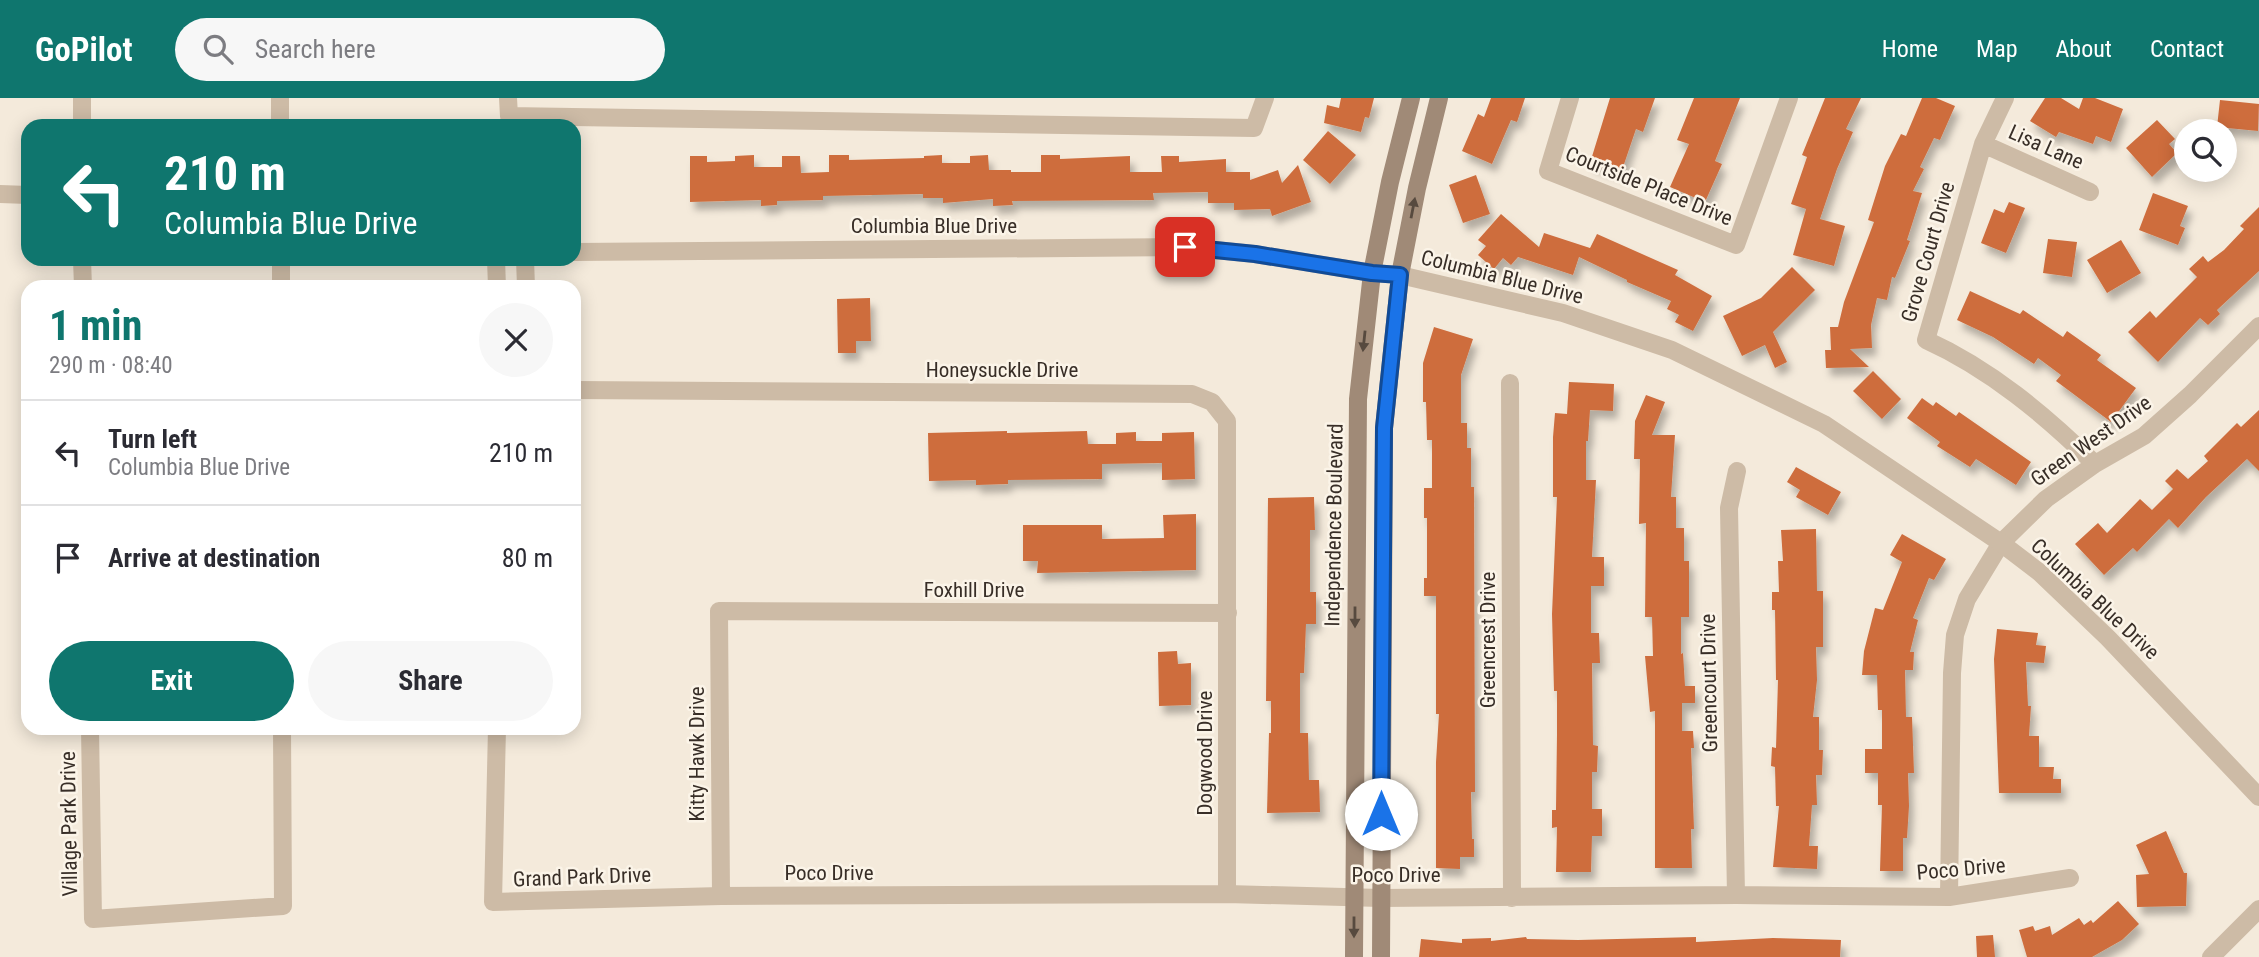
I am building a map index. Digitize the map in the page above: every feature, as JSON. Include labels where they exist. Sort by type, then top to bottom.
[{"type":"main road","name":"Independence Boulevard","points":[[1354,957],[1358,399],[1372,273],[1390,182],[1411,98]]},
{"type":"main road","points":[[1381,957],[1384,428],[1400,275],[1417,188],[1439,98]]},
{"type":"main road","points":[[1355,590],[1382,591]]},
{"type":"street","points":[[82,98],[82,119]]},
{"type":"street","points":[[280,98],[280,119]]},
{"type":"street","points":[[509,117],[1254,128],[1265,98]]},
{"type":"street","name":"Courtside Place Drive","points":[[1570,98],[1548,171],[1736,245],[1789,98]]},
{"type":"street","name":"Grove Court Drive","points":[[2005,98],[1983,144],[1926,340],[1955,353],[1997,381],[2053,423],[2095,464]]},
{"type":"street","name":"Lisa Lane","points":[[1983,144],[2090,192]]},
{"type":"street","points":[[0,194],[21,195]]},
{"type":"street","name":"Columbia Blue Drive","points":[[581,252],[1185,247],[1400,275],[1563,313],[1672,350],[1824,424],[2001,543],[2039,572],[2108,638],[2259,797]]},
{"type":"street","name":"Green West Drive","points":[[1949,897],[1952,673],[1955,635],[1967,599],[2001,543],[2046,499],[2095,464],[2144,436],[2190,395],[2259,326]]},
{"type":"street","name":"Greencrest Drive","points":[[1510,383],[1512,898]]},
{"type":"street","name":"Honeysuckle Drive","points":[[581,390],[1192,394],[1212,402],[1227,421],[1228,614]]},
{"type":"street","name":"Greencourt Drive","points":[[1736,895],[1729,508],[1737,471]]},
{"type":"street","name":"Foxhill Drive","points":[[719,611],[1228,614]]},
{"type":"street","name":"Kitty Hawk Drive","points":[[719,611],[721,896]]},
{"type":"street","name":"Dogwood Drive","points":[[1227,894],[1228,614]]},
{"type":"street","name":"Village Park Drive","points":[[90,735],[93,919],[283,906],[282,735]]},
{"type":"street","name":"Grand Park Drive","points":[[497,735],[493,902],[721,896]]},
{"type":"street","name":"Poco Drive","points":[[721,896],[1227,894],[1381,898],[1736,895],[1949,897],[2070,878]]},
{"type":"street","points":[[2211,957],[2259,909]]},
{"type":"building","points":[[1341,98],[1374,98],[1369,118],[1365,117],[1361,132],[1324,123],[1327,105],[1339,108]]},
{"type":"building","points":[[1491,98],[1525,98],[1517,122],[1511,120],[1492,164],[1462,151],[1478,114],[1484,117]]},
{"type":"building","points":[[1610,98],[1655,98],[1643,132],[1636,129],[1621,173],[1590,163]]},
{"type":"building","points":[[1694,98],[1740,98],[1715,161],[1722,164],[1705,202],[1670,187],[1689,144],[1677,140]]},
{"type":"building","points":[[1825,98],[1861,98],[1846,129],[1853,132],[1820,219],[1845,226],[1834,266],[1793,255],[1806,209],[1791,204],[1807,157],[1802,155]]},
{"type":"building","points":[[1922,98],[1936,98],[1955,106],[1940,140],[1934,138],[1920,167],[1924,169],[1913,191],[1922,193],[1907,240],[1910,241],[1895,278],[1892,277],[1887,300],[1877,298],[1871,325],[1872,348],[1850,349],[1869,367],[1826,368],[1825,350],[1831,350],[1830,327],[1838,327],[1844,302],[1874,222],[1868,220],[1885,166],[1901,134],[1906,136]]},
{"type":"building","points":[[2045,98],[2061,98],[2079,109],[2083,98],[2095,98],[2123,109],[2111,142],[2096,136],[2093,144],[2059,132],[2056,137],[2030,121]]},
{"type":"building","points":[[2220,100],[2259,104],[2258,131],[2237,129],[2237,119],[2218,119]]},
{"type":"building","points":[[2157,120],[2174,138],[2169,144],[2174,150],[2174,156],[2152,177],[2126,148]]},
{"type":"building","points":[[1328,131],[1356,155],[1330,184],[1303,160]]},
{"type":"building","points":[[754,155],[754,167],[782,167],[782,156],[800,156],[801,173],[829,172],[829,155],[849,155],[849,160],[942,155],[942,163],[970,163],[970,156],[988,155],[989,170],[1011,172],[1041,172],[1041,155],[1060,155],[1060,159],[1130,156],[1130,172],[1162,172],[1161,156],[1179,156],[1179,162],[1226,159],[1226,172],[1250,172],[1250,180],[1278,170],[1282,183],[1298,165],[1311,202],[1272,216],[1270,209],[1234,210],[1234,203],[1208,203],[1208,192],[1153,193],[1154,200],[1012,201],[1013,205],[993,206],[993,199],[943,203],[943,198],[923,198],[923,194],[823,196],[823,200],[777,201],[777,205],[761,206],[761,200],[690,202],[690,156],[707,156],[707,162],[735,161],[735,156]]},
{"type":"building","points":[[1476,175],[1490,214],[1463,223],[1449,185]]},
{"type":"building","points":[[2153,193],[2188,206],[2180,226],[2185,228],[2178,245],[2139,230]]},
{"type":"building","points":[[2009,202],[2025,208],[2006,253],[1981,243],[1994,209],[2004,213]]},
{"type":"building","points":[[2259,207],[2259,271],[2217,310],[2220,314],[2208,325],[2200,318],[2158,362],[2128,332],[2150,311],[2156,318],[2197,277],[2189,269],[2203,256],[2208,262],[2224,250],[2244,229],[2240,226]]},
{"type":"building","points":[[1501,214],[1539,247],[1544,233],[1590,248],[1597,234],[1678,270],[1675,275],[1712,296],[1693,331],[1675,322],[1679,315],[1667,309],[1671,301],[1579,257],[1573,275],[1518,257],[1511,265],[1503,258],[1494,269],[1478,255],[1486,246],[1478,240]]},
{"type":"building","points":[[2048,239],[2077,242],[2072,277],[2043,273]]},
{"type":"building","points":[[2121,240],[2141,273],[2107,293],[2087,260]]},
{"type":"building","points":[[1792,267],[1815,290],[1773,332],[1787,362],[1775,368],[1765,345],[1742,356],[1723,316],[1761,298]]},
{"type":"building","points":[[1970,291],[2020,314],[2023,310],[2063,337],[2067,331],[2101,355],[2097,360],[2136,388],[2111,422],[2056,381],[2061,375],[2038,358],[2034,364],[1993,337],[1957,320]]},
{"type":"building","points":[[870,298],[871,341],[856,341],[856,353],[838,353],[837,299]]},
{"type":"building","points":[[1434,327],[1473,339],[1461,375],[1461,423],[1467,423],[1467,448],[1471,448],[1471,487],[1474,487],[1475,792],[1471,792],[1474,857],[1460,857],[1460,869],[1436,868],[1439,714],[1436,714],[1436,596],[1424,596],[1424,578],[1427,578],[1427,518],[1424,518],[1424,488],[1432,488],[1432,440],[1427,440],[1426,402],[1423,402],[1423,363]]},
{"type":"building","points":[[1873,371],[1901,399],[1882,419],[1853,391]]},
{"type":"building","points":[[1569,382],[1614,384],[1613,411],[1590,410],[1586,441],[1586,480],[1596,480],[1592,557],[1604,557],[1604,586],[1591,586],[1591,633],[1599,633],[1600,663],[1592,663],[1593,745],[1598,746],[1597,772],[1592,772],[1592,809],[1602,809],[1602,836],[1592,836],[1591,872],[1556,872],[1557,827],[1552,828],[1552,810],[1556,810],[1557,734],[1552,614],[1557,497],[1553,497],[1553,437],[1555,413],[1567,414]]},
{"type":"building","points":[[1646,395],[1665,402],[1652,435],[1675,435],[1671,497],[1676,497],[1676,528],[1684,528],[1684,561],[1689,561],[1689,617],[1681,617],[1681,654],[1683,653],[1685,686],[1695,686],[1695,703],[1682,703],[1682,731],[1693,731],[1692,868],[1655,868],[1655,711],[1650,712],[1645,656],[1653,656],[1652,617],[1645,617],[1646,523],[1639,524],[1640,459],[1634,459],[1635,421]]},
{"type":"building","points":[[1922,398],[1933,406],[1936,402],[1956,416],[1959,412],[2031,462],[2016,485],[1976,459],[1970,467],[1937,446],[1940,442],[1907,418]]},
{"type":"building","points":[[2259,410],[2259,471],[2247,459],[2206,497],[2178,528],[2169,519],[2137,552],[2133,548],[2104,575],[2075,544],[2098,523],[2107,533],[2140,499],[2152,510],[2173,489],[2165,481],[2177,469],[2188,479],[2208,461],[2204,456],[2237,423],[2241,427]]},
{"type":"building","points":[[1087,431],[1088,444],[1116,444],[1116,433],[1136,432],[1136,441],[1162,441],[1162,433],[1194,432],[1195,479],[1162,480],[1162,463],[1102,464],[1102,479],[1008,480],[1008,484],[976,485],[976,480],[929,481],[928,433]]},
{"type":"building","points":[[1796,467],[1841,492],[1828,515],[1796,497],[1800,490],[1787,482]]},
{"type":"building","points":[[1314,497],[1315,530],[1310,530],[1310,592],[1316,592],[1316,624],[1306,624],[1304,673],[1300,673],[1300,733],[1308,733],[1309,780],[1319,780],[1320,812],[1267,813],[1271,733],[1271,701],[1266,701],[1268,498]]},
{"type":"building","points":[[1196,514],[1196,570],[1037,573],[1038,561],[1023,561],[1023,525],[1102,525],[1102,539],[1164,538],[1163,515]]},
{"type":"building","points":[[1816,529],[1817,591],[1823,591],[1823,647],[1816,647],[1817,680],[1813,717],[1819,717],[1819,750],[1823,750],[1822,775],[1816,775],[1817,805],[1812,805],[1809,846],[1818,846],[1817,869],[1773,867],[1779,806],[1776,806],[1775,767],[1771,766],[1772,747],[1776,748],[1778,680],[1772,592],[1779,592],[1778,561],[1783,561],[1781,530]]},
{"type":"building","points":[[1902,534],[1946,559],[1934,580],[1929,578],[1913,618],[1918,620],[1910,652],[1914,652],[1913,670],[1905,670],[1906,717],[1912,717],[1914,773],[1908,773],[1909,806],[1907,838],[1903,838],[1903,871],[1880,871],[1882,805],[1878,805],[1878,773],[1865,773],[1865,749],[1882,749],[1882,710],[1878,710],[1877,675],[1862,675],[1864,651],[1875,608],[1883,610],[1902,562],[1890,555]]},
{"type":"building","points":[[1997,629],[2038,633],[2036,645],[2046,646],[2044,663],[2026,662],[2028,706],[2031,706],[2029,736],[2039,736],[2039,767],[2054,767],[2053,779],[2061,779],[2061,793],[1999,793],[1994,659]]},
{"type":"building","points":[[1177,651],[1178,664],[1191,663],[1191,705],[1159,706],[1158,652]]},
{"type":"building","points":[[2166,831],[2184,873],[2187,873],[2186,906],[2137,907],[2136,875],[2149,874],[2136,845]]},
{"type":"building","points":[[2118,901],[2139,924],[2122,940],[2092,957],[2027,957],[2019,930],[2033,926],[2035,931],[2050,926],[2052,935],[2079,918],[2084,925],[2091,920],[2093,923]]},
{"type":"building","points":[[1993,935],[1995,957],[1977,957],[1976,936]]},
{"type":"building","points":[[1526,937],[1578,940],[1696,937],[1696,942],[1773,938],[1841,940],[1840,957],[1419,957],[1421,939],[1462,943],[1462,939],[1491,938],[1491,941]]},
{"type":"route","points":[[1185,247],[1400,275],[1384,428],[1381,814]]}]
